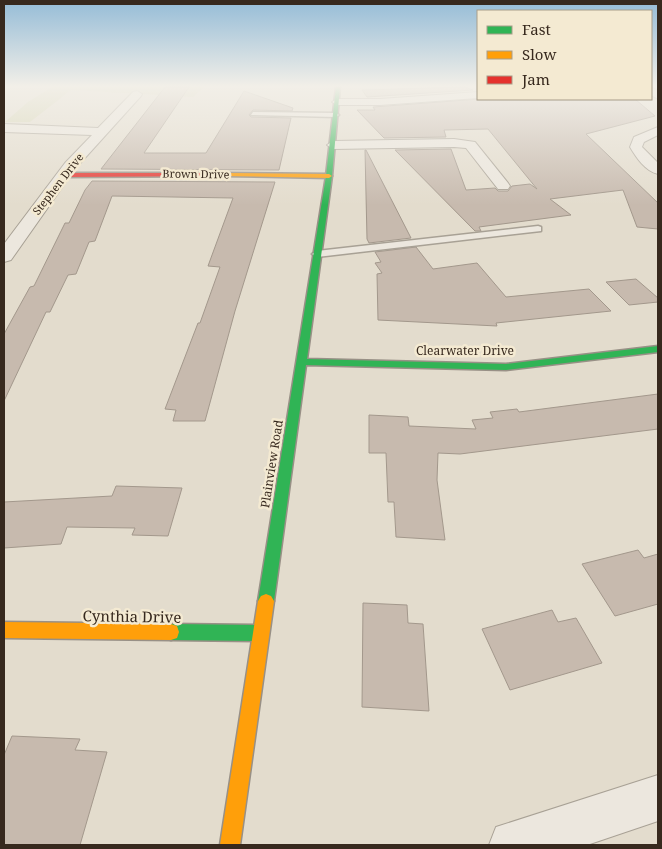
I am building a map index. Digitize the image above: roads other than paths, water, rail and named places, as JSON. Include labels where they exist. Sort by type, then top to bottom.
[{"type":"main road","name":"Plainview Road","points":[[230,845],[335,127]]},
{"type":"main road","name":"Brown Drive","points":[[63,175],[328,176]]},
{"type":"main road","name":"Clearwater Drive","points":[[301,362],[506,367],[658,349]]},
{"type":"main road","name":"Cynthia Drive","points":[[4,630],[260,633]]},
{"type":"street","name":"Stephen Drive","points":[[4,256],[63,175],[106,127]]},
{"type":"street","points":[[4,128],[101,132]]},
{"type":"street","points":[[658,131],[638,140],[636,147],[643,157],[658,170]]},
{"type":"street","points":[[333,145],[454,143],[470,145],[503,186]]},
{"type":"street","points":[[514,845],[658,798]]},
{"type":"lane","points":[[317,254],[538,229]]}]
